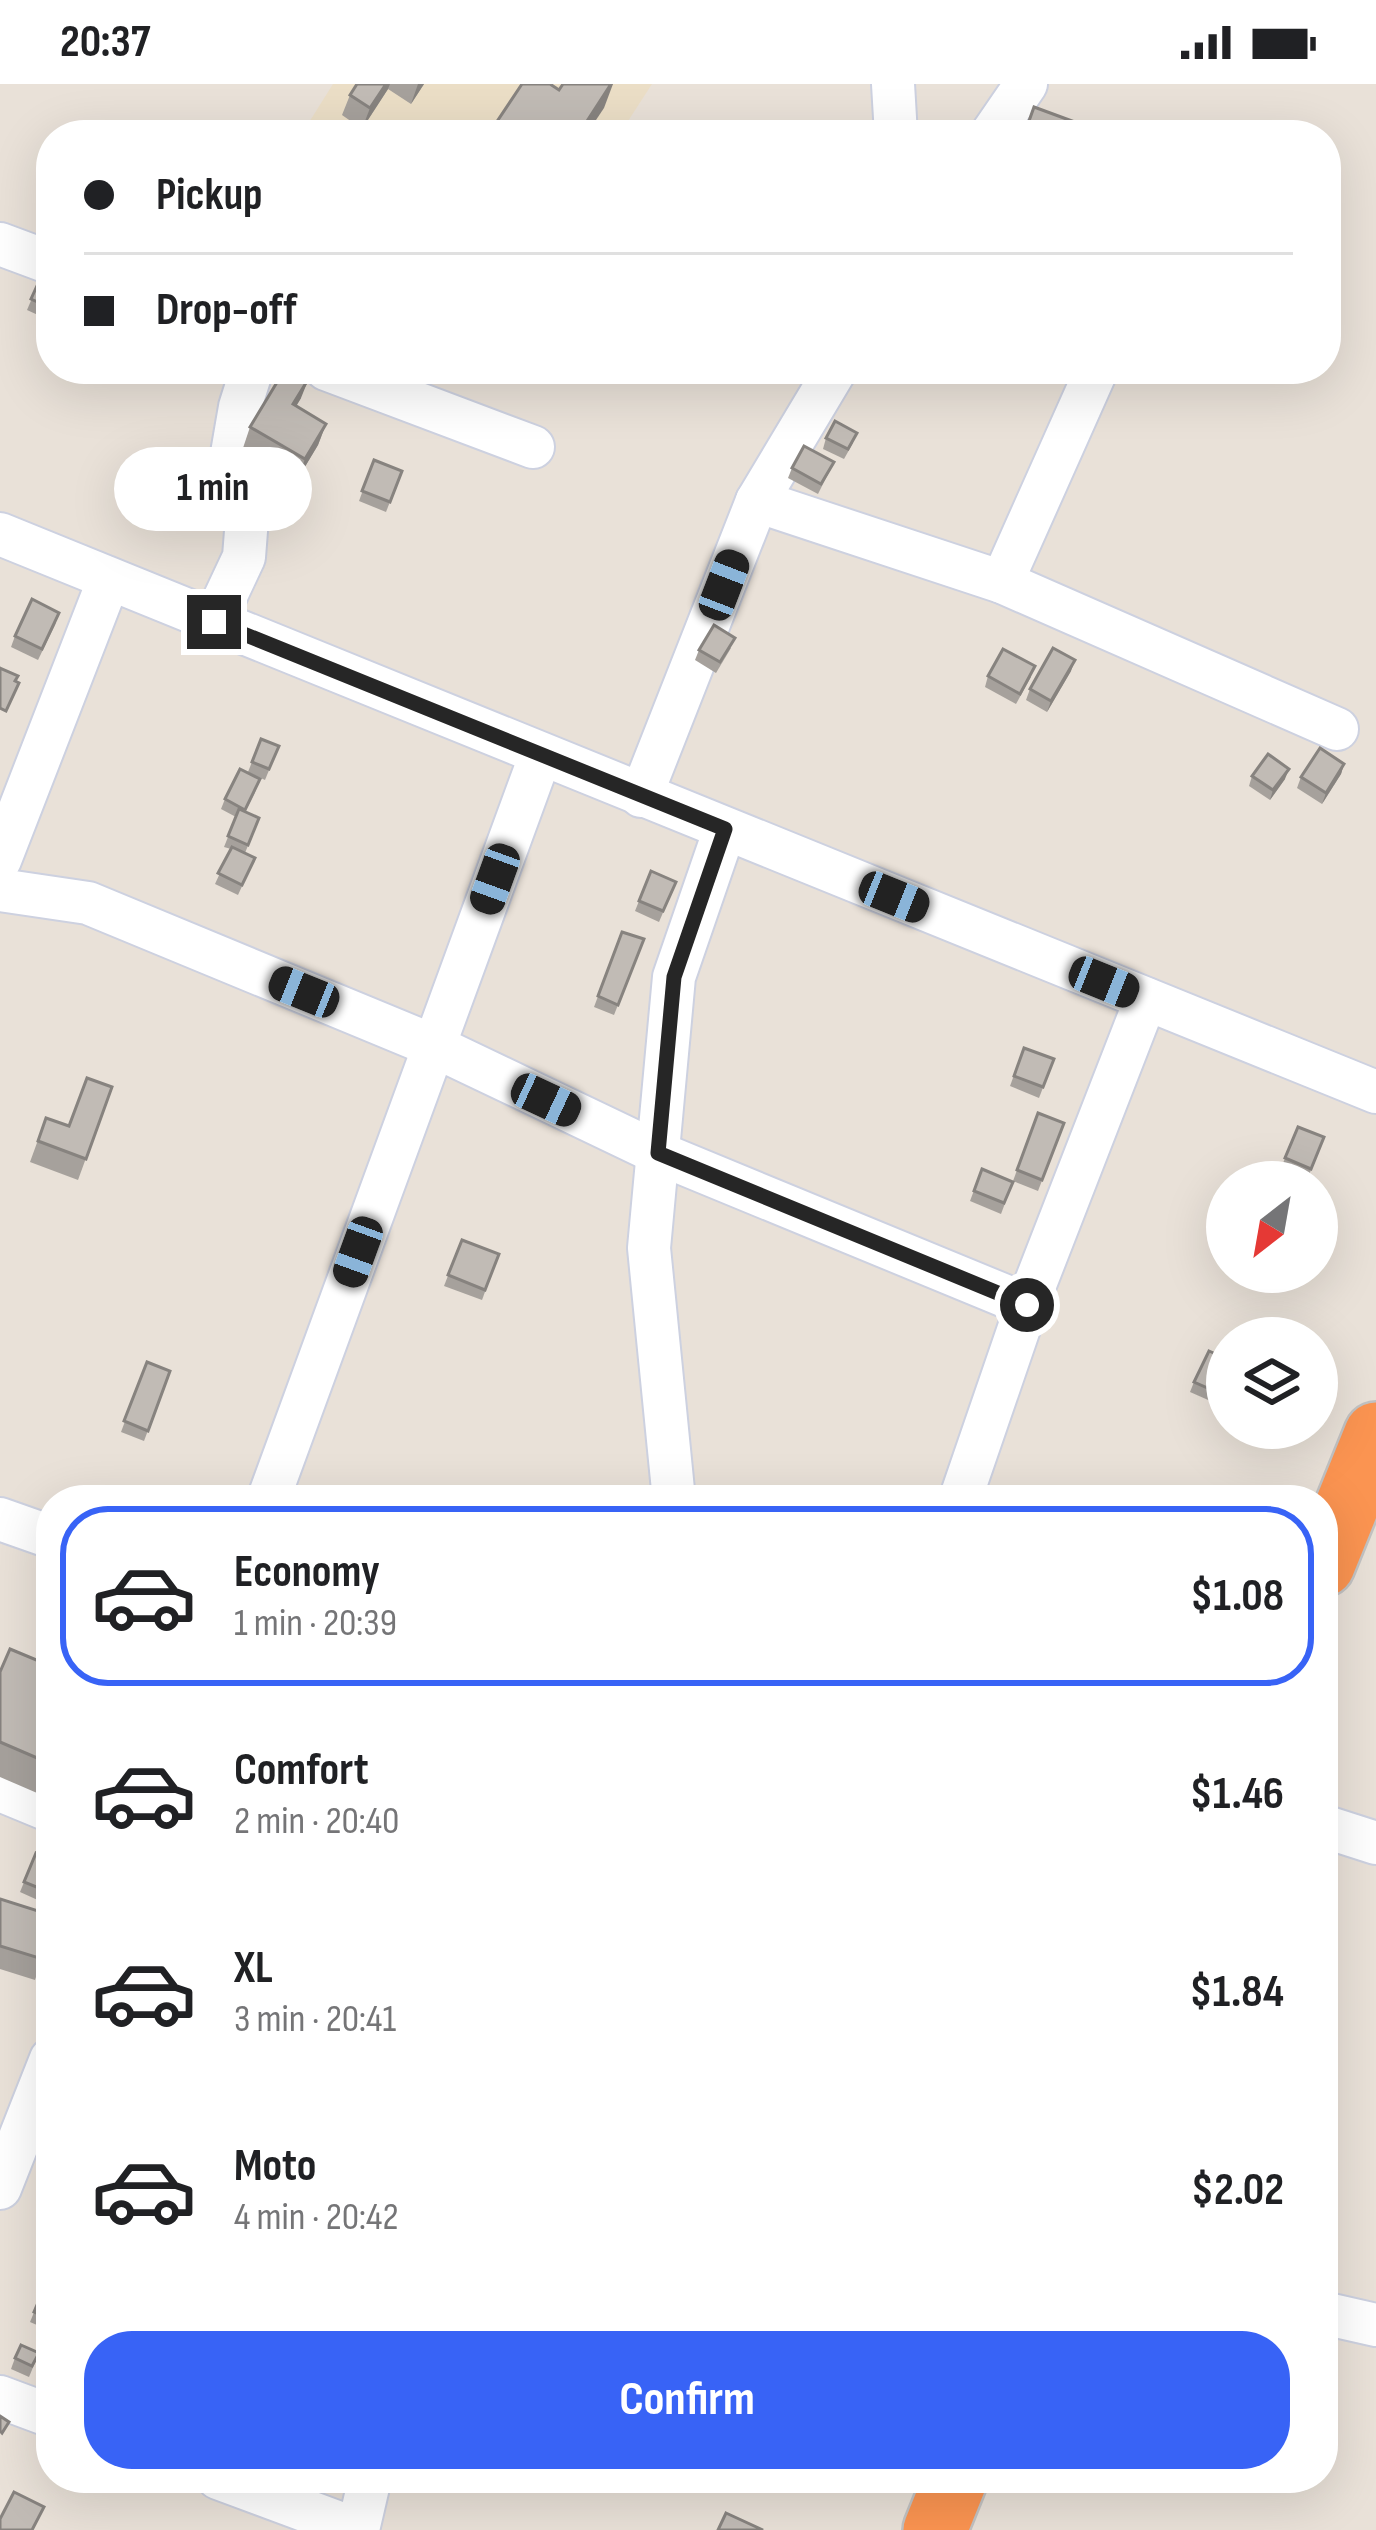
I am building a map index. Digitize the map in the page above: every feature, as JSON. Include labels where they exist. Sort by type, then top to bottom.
[{"type":"highway","points":[[1338,1528],[1376,1434]]},
{"type":"highway","points":[[934,2530],[950,2493]]},
{"type":"street","points":[[892,84],[895,120]]},
{"type":"street","points":[[1001,120],[1026,84]]},
{"type":"street","points":[[0,244],[36,257]]},
{"type":"street","points":[[214,622],[244,557],[248,518],[230,465],[247,384]]},
{"type":"street","points":[[366,384],[533,447]]},
{"type":"street","points":[[640,796],[757,501],[827,384]]},
{"type":"street","points":[[1002,583],[1090,384]]},
{"type":"street","points":[[757,501],[1002,583],[1337,729]]},
{"type":"street","points":[[0,534],[1376,1092]]},
{"type":"street","points":[[0,860],[109,579]]},
{"type":"street","points":[[273,1485],[541,754]]},
{"type":"street","points":[[673,1485],[649,1248],[674,977],[725,829]]},
{"type":"street","points":[[0,890],[88,903],[434,1046],[658,1153],[1027,1305]]},
{"type":"street","points":[[965,1485],[1027,1305],[1146,999]]},
{"type":"street","points":[[0,1519],[36,1532]]},
{"type":"street","points":[[0,1790],[36,1804]]},
{"type":"street","points":[[1338,1831],[1376,1843]]},
{"type":"street","points":[[0,2188],[36,2097]]},
{"type":"street","points":[[1338,2316],[1376,2325]]},
{"type":"street","points":[[0,2397],[36,2410]]},
{"type":"street","points":[[258,2493],[358,2530],[367,2493]]},
{"type":"street","points":[[923,2493],[934,2530]]},
{"type":"shaded area","points":[[333,84],[652,84],[629,120],[310,120]]},
{"type":"building","points":[[357,84],[386,84],[370,108],[350,95]]},
{"type":"building","points":[[522,84],[550,84],[559,90],[563,84],[611,84],[588,120],[498,120]]},
{"type":"building","points":[[1034,107],[1069,120],[1029,120]]},
{"type":"building","points":[[276,384],[305,384],[293,404],[326,424],[305,459],[250,427]]},
{"type":"building","points":[[835,421],[857,433],[848,449],[826,438]]},
{"type":"building","points":[[804,446],[834,462],[821,484],[792,468]]},
{"type":"building","points":[[374,460],[402,471],[390,502],[362,491]]},
{"type":"building","points":[[32,599],[59,613],[42,649],[15,636]]},
{"type":"building","points":[[714,625],[735,638],[720,662],[699,650]]},
{"type":"building","points":[[1053,648],[1075,660],[1051,701],[1030,689]]},
{"type":"building","points":[[1003,649],[1035,666],[1020,694],[988,676]]},
{"type":"building","points":[[0,668],[18,676],[15,681],[19,683],[6,711],[0,708]]},
{"type":"building","points":[[261,739],[279,746],[269,769],[252,762]]},
{"type":"building","points":[[1320,748],[1344,764],[1326,793],[1301,777]]},
{"type":"building","points":[[1268,754],[1289,769],[1273,790],[1252,776]]},
{"type":"building","points":[[240,769],[260,779],[245,810],[225,799]]},
{"type":"building","points":[[239,809],[259,818],[248,845],[228,836]]},
{"type":"building","points":[[232,847],[255,858],[242,885],[218,873]]},
{"type":"building","points":[[651,871],[676,882],[663,911],[639,901]]},
{"type":"building","points":[[622,932],[644,939],[618,1005],[598,996]]},
{"type":"building","points":[[1024,1048],[1054,1059],[1043,1087],[1014,1076]]},
{"type":"building","points":[[87,1078],[112,1087],[86,1159],[38,1141],[46,1118],[69,1126]]},
{"type":"building","points":[[1038,1113],[1064,1123],[1042,1180],[1017,1170]]},
{"type":"building","points":[[1298,1127],[1324,1137],[1314,1161],[1285,1158]]},
{"type":"building","points":[[982,1169],[1013,1182],[1004,1203],[974,1191]]},
{"type":"building","points":[[462,1240],[499,1254],[485,1290],[448,1275]]},
{"type":"building","points":[[1206,1357],[1206,1387],[1194,1382]]},
{"type":"building","points":[[147,1362],[170,1371],[148,1431],[124,1421]]},
{"type":"building","points":[[10,1649],[36,1660],[36,1758],[0,1742],[0,1672]]},
{"type":"building","points":[[36,1853],[36,1887],[24,1882]]},
{"type":"building","points":[[0,1899],[36,1910],[36,1957],[0,1946]]},
{"type":"building","points":[[21,2345],[36,2352],[32,2366],[15,2358]]},
{"type":"building","points":[[14,2492],[44,2507],[32,2530],[0,2530],[0,2519]]},
{"type":"building","points":[[726,2513],[763,2530],[718,2530]]},
{"type":"route","points":[[214,622],[725,829],[674,977],[658,1153],[1027,1305]]}]
